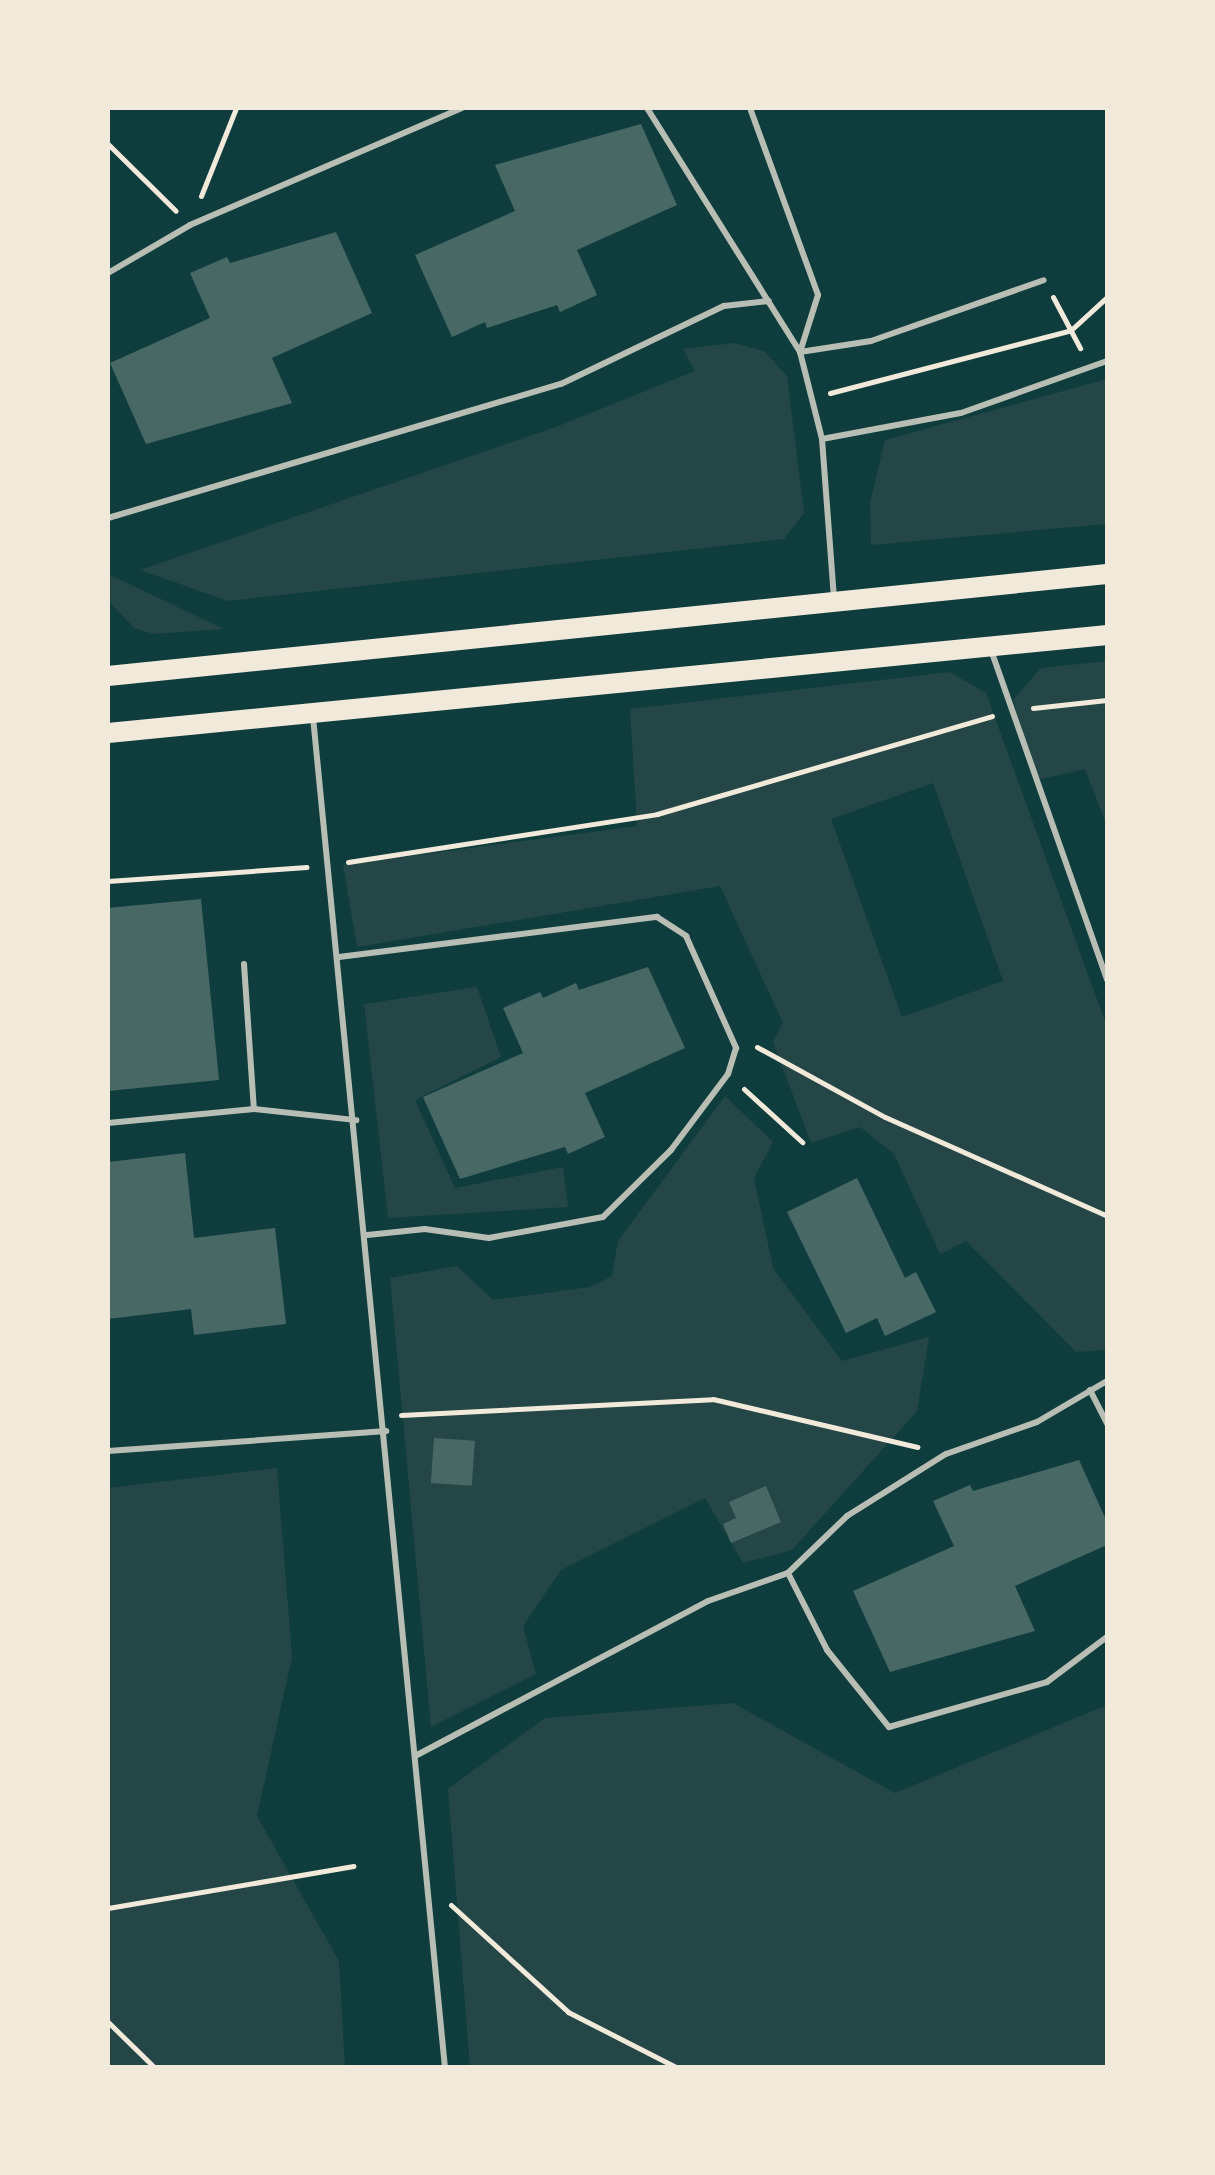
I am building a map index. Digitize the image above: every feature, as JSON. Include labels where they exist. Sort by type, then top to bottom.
[{"type":"main road","points":[[108,676],[1107,574]]},
{"type":"main road","points":[[108,733],[1107,635]]},
{"type":"lane","points":[[108,273],[190,225],[462,108]]},
{"type":"lane","points":[[647,108],[800,352],[822,439],[835,603]]},
{"type":"lane","points":[[750,108],[818,295],[800,352]]},
{"type":"lane","points":[[800,352],[871,341],[1044,280]]},
{"type":"lane","points":[[108,518],[561,384],[724,306],[769,301]]},
{"type":"lane","points":[[822,439],[961,413],[1092,370],[1107,361]]},
{"type":"lane","points":[[990,647],[1107,980]]},
{"type":"lane","points":[[312,714],[356,1120],[445,2067]]},
{"type":"lane","points":[[339,957],[657,917],[686,936],[736,1048],[728,1074],[671,1150],[603,1217],[489,1238],[425,1229],[367,1235]]},
{"type":"lane","points":[[244,964],[254,1109]]},
{"type":"lane","points":[[108,1123],[254,1109],[356,1120]]},
{"type":"lane","points":[[417,1755],[708,1601],[788,1573],[847,1516],[946,1454],[1037,1422],[1107,1381]]},
{"type":"lane","points":[[1090,1390],[1107,1424]]},
{"type":"lane","points":[[108,1451],[386,1431]]},
{"type":"lane","points":[[788,1573],[827,1650],[889,1727],[980,1707],[1047,1682],[1107,1637]]},
{"type":"path","points":[[108,144],[190,225],[236,108]]},
{"type":"path","points":[[1044,280],[1092,370]]},
{"type":"path","points":[[813,397],[1071,330],[1107,297]]},
{"type":"path","points":[[108,881],[329,865],[657,814],[1011,710],[1107,700]]},
{"type":"path","points":[[736,1048],[767,1046],[885,1117],[1107,1216]]},
{"type":"path","points":[[728,1074],[802,1142]]},
{"type":"path","points":[[385,1416],[713,1399],[946,1454]]},
{"type":"path","points":[[108,1908],[353,1866]]},
{"type":"path","points":[[430,1886],[568,2012],[676,2067]]},
{"type":"path","points":[[108,2022],[154,2067]]},
{"type":"shaded area","points":[[735,343],[764,351],[787,376],[804,513],[784,539],[228,601],[140,570],[556,427],[695,371],[683,349]]},
{"type":"shaded area","points":[[1107,379],[1107,524],[871,545],[870,503],[885,440]]},
{"type":"shaded area","points":[[108,574],[224,629],[153,634],[134,628],[108,600]]},
{"type":"shaded area","points":[[1107,661],[1107,826],[1085,769],[1037,780],[1013,700],[1041,668]]},
{"type":"shaded area","points":[[950,672],[986,693],[1107,1027],[1107,1350],[1076,1352],[966,1241],[940,1254],[894,1154],[860,1127],[811,1143],[773,1042],[783,1023],[720,886],[357,947],[343,865],[637,826],[630,709]],"holes":[[[933,783],[1003,981],[902,1017],[831,819]]]},
{"type":"shaded area","points":[[477,987],[501,1057],[415,1100],[455,1188],[563,1167],[568,1207],[388,1218],[364,1004]]},
{"type":"shaded area","points":[[725,1096],[773,1142],[754,1178],[773,1268],[842,1361],[929,1337],[917,1411],[792,1550],[743,1563],[705,1498],[561,1570],[523,1626],[536,1674],[431,1727],[390,1278],[457,1266],[493,1300],[590,1287],[612,1276],[618,1241]]},
{"type":"shaded area","points":[[277,1468],[292,1657],[257,1816],[339,1961],[345,2067],[108,2067],[108,1488]]},
{"type":"shaded area","points":[[733,1703],[895,1793],[1107,1705],[1107,2067],[470,2067],[448,1789],[545,1718]]},
{"type":"building","points":[[641,124],[677,205],[577,250],[597,295],[560,312],[557,305],[487,328],[485,322],[452,337],[415,255],[515,211],[495,165]]},
{"type":"building","points":[[336,232],[372,313],[272,358],[292,403],[146,444],[110,363],[210,318],[190,273],[227,257],[230,263]]},
{"type":"building","points":[[201,899],[219,1080],[108,1091],[108,908]]},
{"type":"building","points":[[648,967],[685,1048],[585,1093],[605,1137],[568,1154],[565,1147],[460,1179],[423,1097],[523,1053],[503,1008],[540,992],[543,998],[576,983],[579,990]]},
{"type":"building","points":[[185,1153],[194,1238],[275,1228],[286,1324],[194,1335],[191,1309],[108,1319],[108,1162]]},
{"type":"building","points":[[857,1178],[905,1278],[916,1272],[936,1312],[885,1336],[877,1318],[846,1333],[787,1212]]},
{"type":"building","points":[[434,1438],[475,1441],[472,1486],[431,1483]]},
{"type":"building","points":[[1079,1460],[1107,1522],[1107,1545],[1015,1586],[1035,1631],[890,1672],[853,1591],[954,1546],[933,1501],[970,1485],[973,1491]]},
{"type":"building","points":[[766,1486],[781,1522],[731,1543],[723,1524],[736,1518],[729,1502]]}]
